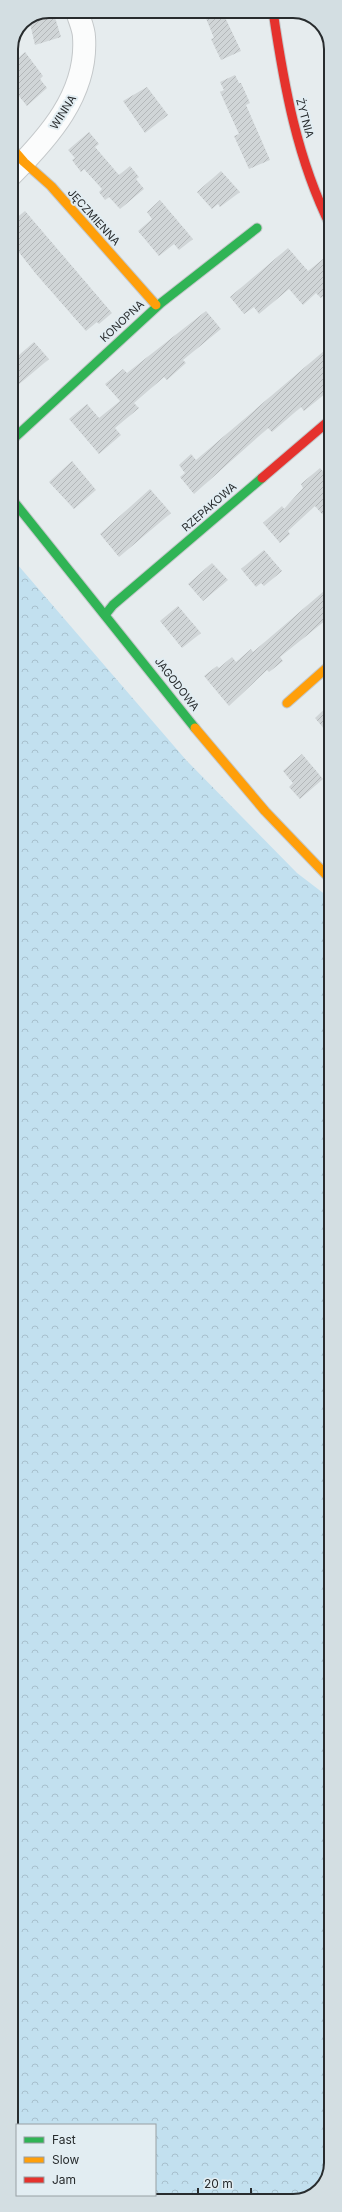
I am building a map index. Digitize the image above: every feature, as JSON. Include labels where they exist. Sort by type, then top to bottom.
[{"type":"street","name":"WINNA","points":[[18,160],[51,132],[76,91],[84,66],[84,36],[78,18]]},
{"type":"street","name":"ŻYTNIA","points":[[274,18],[292,121],[313,189],[324,212]]},
{"type":"street","name":"JĘCZMIENNA","points":[[18,164],[51,186],[156,305]]},
{"type":"street","name":"KONOPNA","points":[[18,434],[156,305],[218,255],[257,228]]},
{"type":"street","name":"RZEPAKOWA","points":[[105,615],[113,605],[324,425]]},
{"type":"street","name":"JAGODOWA","points":[[18,507],[227,767],[324,872]]},
{"type":"street","points":[[287,703],[324,670]]},
{"type":"green space","points":[[18,565],[186,760],[297,873],[324,894],[324,2167],[320,2179],[312,2188],[297,2194],[156,2194],[156,2124],[18,2124]]},
{"type":"building","points":[[55,18],[61,37],[35,45],[30,24],[37,20]]},
{"type":"building","points":[[206,18],[225,18],[241,51],[221,60],[211,39],[214,38]]},
{"type":"building","points":[[25,52],[43,76],[40,79],[47,88],[27,106],[18,95],[18,58]]},
{"type":"building","points":[[235,75],[239,83],[241,83],[250,103],[246,105],[270,160],[249,169],[234,136],[239,134],[220,92],[224,90],[220,82]]},
{"type":"building","points":[[147,87],[168,115],[145,133],[123,101]]},
{"type":"building","points":[[89,132],[99,144],[95,147],[119,175],[130,166],[139,177],[136,179],[144,189],[120,209],[109,197],[105,200],[99,192],[102,189],[84,169],[81,172],[72,160],[75,158],[68,150]]},
{"type":"building","points":[[221,171],[240,192],[220,207],[218,204],[212,209],[197,192]]},
{"type":"building","points":[[160,200],[193,239],[179,250],[174,244],[159,256],[138,231],[152,219],[147,212]]},
{"type":"building","points":[[25,211],[112,313],[99,324],[97,322],[86,331],[18,251],[18,216]]},
{"type":"building","points":[[288,248],[308,271],[323,259],[324,261],[324,296],[321,298],[316,293],[303,305],[289,289],[259,314],[254,307],[244,314],[230,297]]},
{"type":"building","points":[[206,311],[221,329],[183,360],[186,363],[167,380],[164,377],[134,403],[139,408],[115,428],[121,435],[99,454],[69,419],[87,404],[99,418],[120,401],[105,384],[123,369],[127,373]]},
{"type":"building","points":[[34,342],[49,359],[18,385],[18,356]]},
{"type":"building","points":[[324,351],[324,395],[304,411],[301,407],[272,432],[268,428],[194,494],[180,477],[185,473],[179,465],[191,454],[196,460]]},
{"type":"building","points":[[72,461],[96,490],[74,509],[49,482]]},
{"type":"building","points":[[320,468],[324,473],[324,512],[322,514],[315,506],[288,531],[290,534],[280,543],[263,523],[282,506],[284,509],[303,488],[301,484]]},
{"type":"building","points":[[150,489],[171,513],[119,557],[100,534]]},
{"type":"building","points":[[264,550],[282,571],[264,586],[261,583],[256,587],[241,569]]},
{"type":"building","points":[[212,563],[228,580],[203,601],[188,584]]},
{"type":"building","points":[[324,591],[324,622],[280,657],[283,661],[269,672],[267,670],[229,706],[204,676],[217,666],[219,668],[232,657],[236,662],[251,649],[253,652]]},
{"type":"building","points":[[178,606],[201,633],[182,648],[160,621]]},
{"type":"building","points":[[324,710],[324,729],[315,718]]},
{"type":"building","points":[[302,754],[323,779],[300,799],[289,787],[293,783],[283,771]]},
{"type":"traffic: fast","points":[[18,435],[161,303],[257,228]]},
{"type":"traffic: fast","points":[[105,615],[113,605],[262,478]]},
{"type":"traffic: fast","points":[[18,507],[195,728]]},
{"type":"traffic: slow","points":[[18,155],[51,186],[156,305]]},
{"type":"traffic: slow","points":[[287,703],[324,670]]},
{"type":"traffic: slow","points":[[195,728],[265,811],[324,873]]},
{"type":"traffic: jam","points":[[274,18],[293,122],[309,175],[324,212]]},
{"type":"traffic: jam","points":[[262,478],[324,425]]}]
